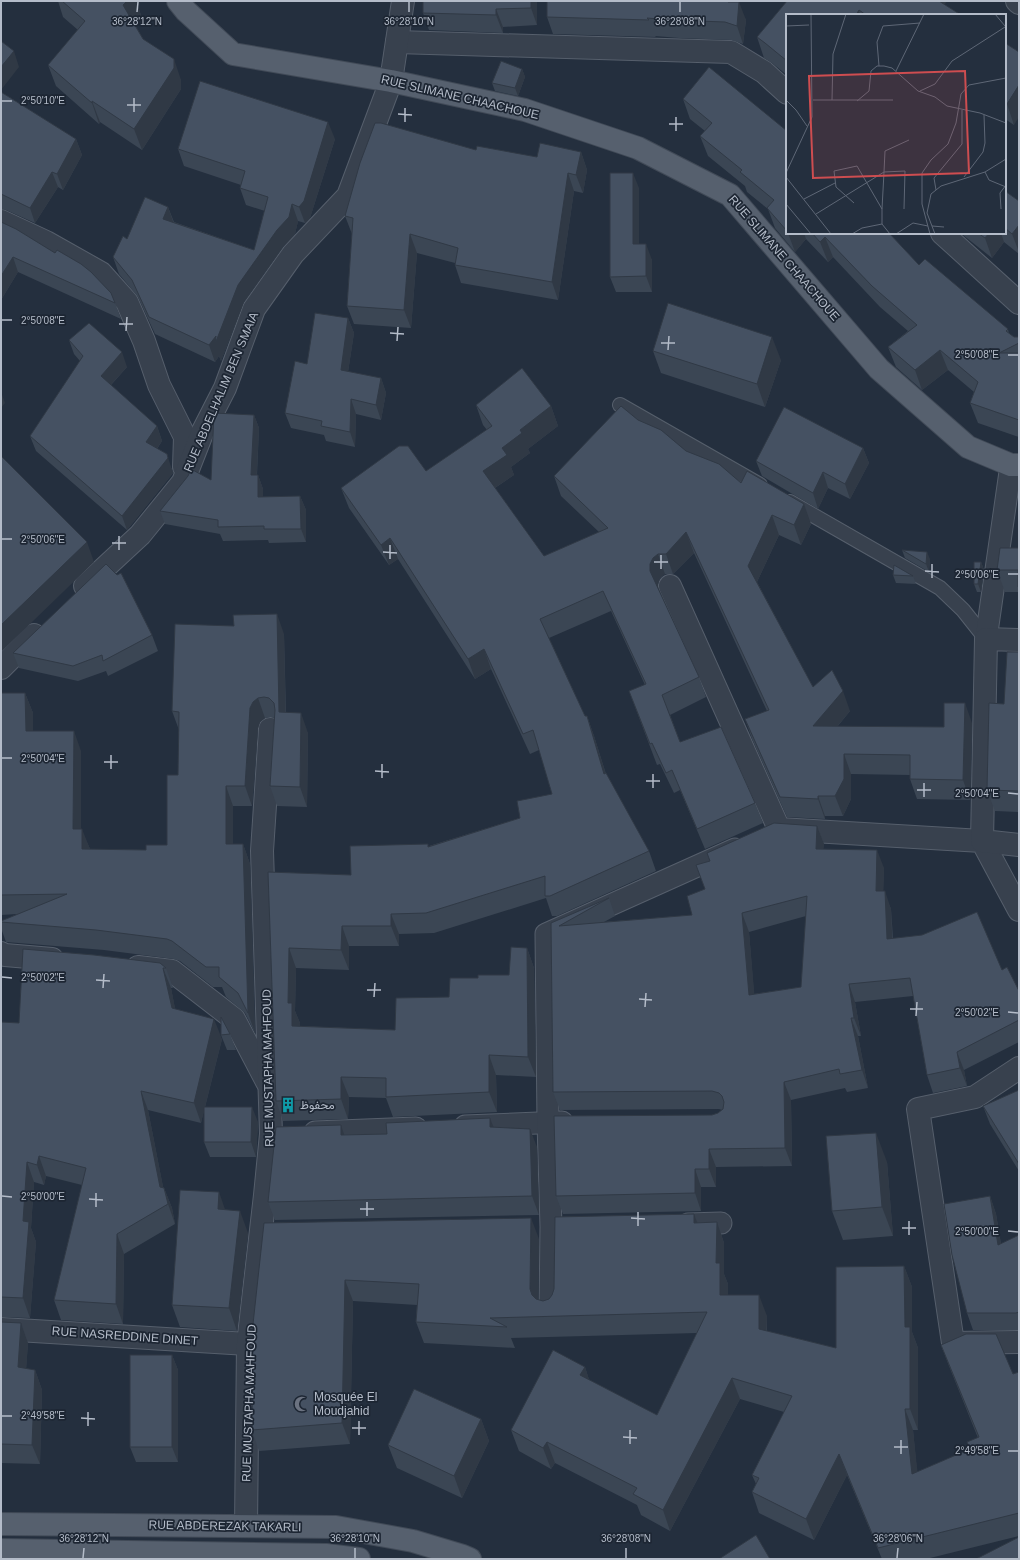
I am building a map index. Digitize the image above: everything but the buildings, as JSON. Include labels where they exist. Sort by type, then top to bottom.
[{"type":"main road","name":"RUE SLIMANE CHAACHOUE","points":[[178,1],[186,11],[233,54],[391,81],[525,110],[638,148],[730,195],[879,369],[968,447],[1015,465]]},
{"type":"main road","name":"RUE ABDEREZAK TAKARLI","points":[[1,1524],[336,1527],[413,1541],[470,1559]]},
{"type":"main road","points":[[1,1550],[326,1555],[359,1559]]},
{"type":"street","name":"RUE ABDELHALIM BEN SMAIA","points":[[72,599],[140,535],[183,482],[203,431],[225,388],[254,309],[293,254],[348,196],[391,81],[403,1]]},
{"type":"street","points":[[397,42],[731,52],[764,72],[786,92]]},
{"type":"street","points":[[1,221],[46,242],[101,273],[127,302],[144,342],[159,385],[185,437],[183,482]]},
{"type":"street","points":[[943,234],[1019,303]]},
{"type":"street","points":[[1015,465],[986,639],[982,840],[1019,910]]},
{"type":"street","points":[[670,586],[765,836]]},
{"type":"street","points":[[1,668],[49,620]]},
{"type":"street","points":[[986,639],[1019,640]]},
{"type":"street","name":"RUE MUSTAPHA MAHFOUD","points":[[246,1526],[248,1344],[269,1232],[284,1133],[270,1086],[262,851],[270,729]]},
{"type":"street","points":[[550,1310],[551,1227],[548,1122],[546,934],[765,836],[982,840],[1019,845]]},
{"type":"street","points":[[1,953],[5,955],[72,960]]},
{"type":"street","points":[[117,964],[172,971],[234,1019],[270,1086]]},
{"type":"street","points":[[1019,1068],[975,1097],[918,1108],[953,1342],[1019,1342]]},
{"type":"street","points":[[284,1133],[579,1122]]},
{"type":"street","points":[[667,1224],[721,1223]]},
{"type":"street","name":"RUE NASREDDINE DINET","points":[[1,1329],[248,1344]]},
{"type":"lane","points":[[620,405],[940,588],[963,610],[986,639]]},
{"type":"place","name":"محفوظ","points":[[288,1105]]},
{"type":"place","name":"Mosquée El Moudjahid","points":[[302,1404]]}]
